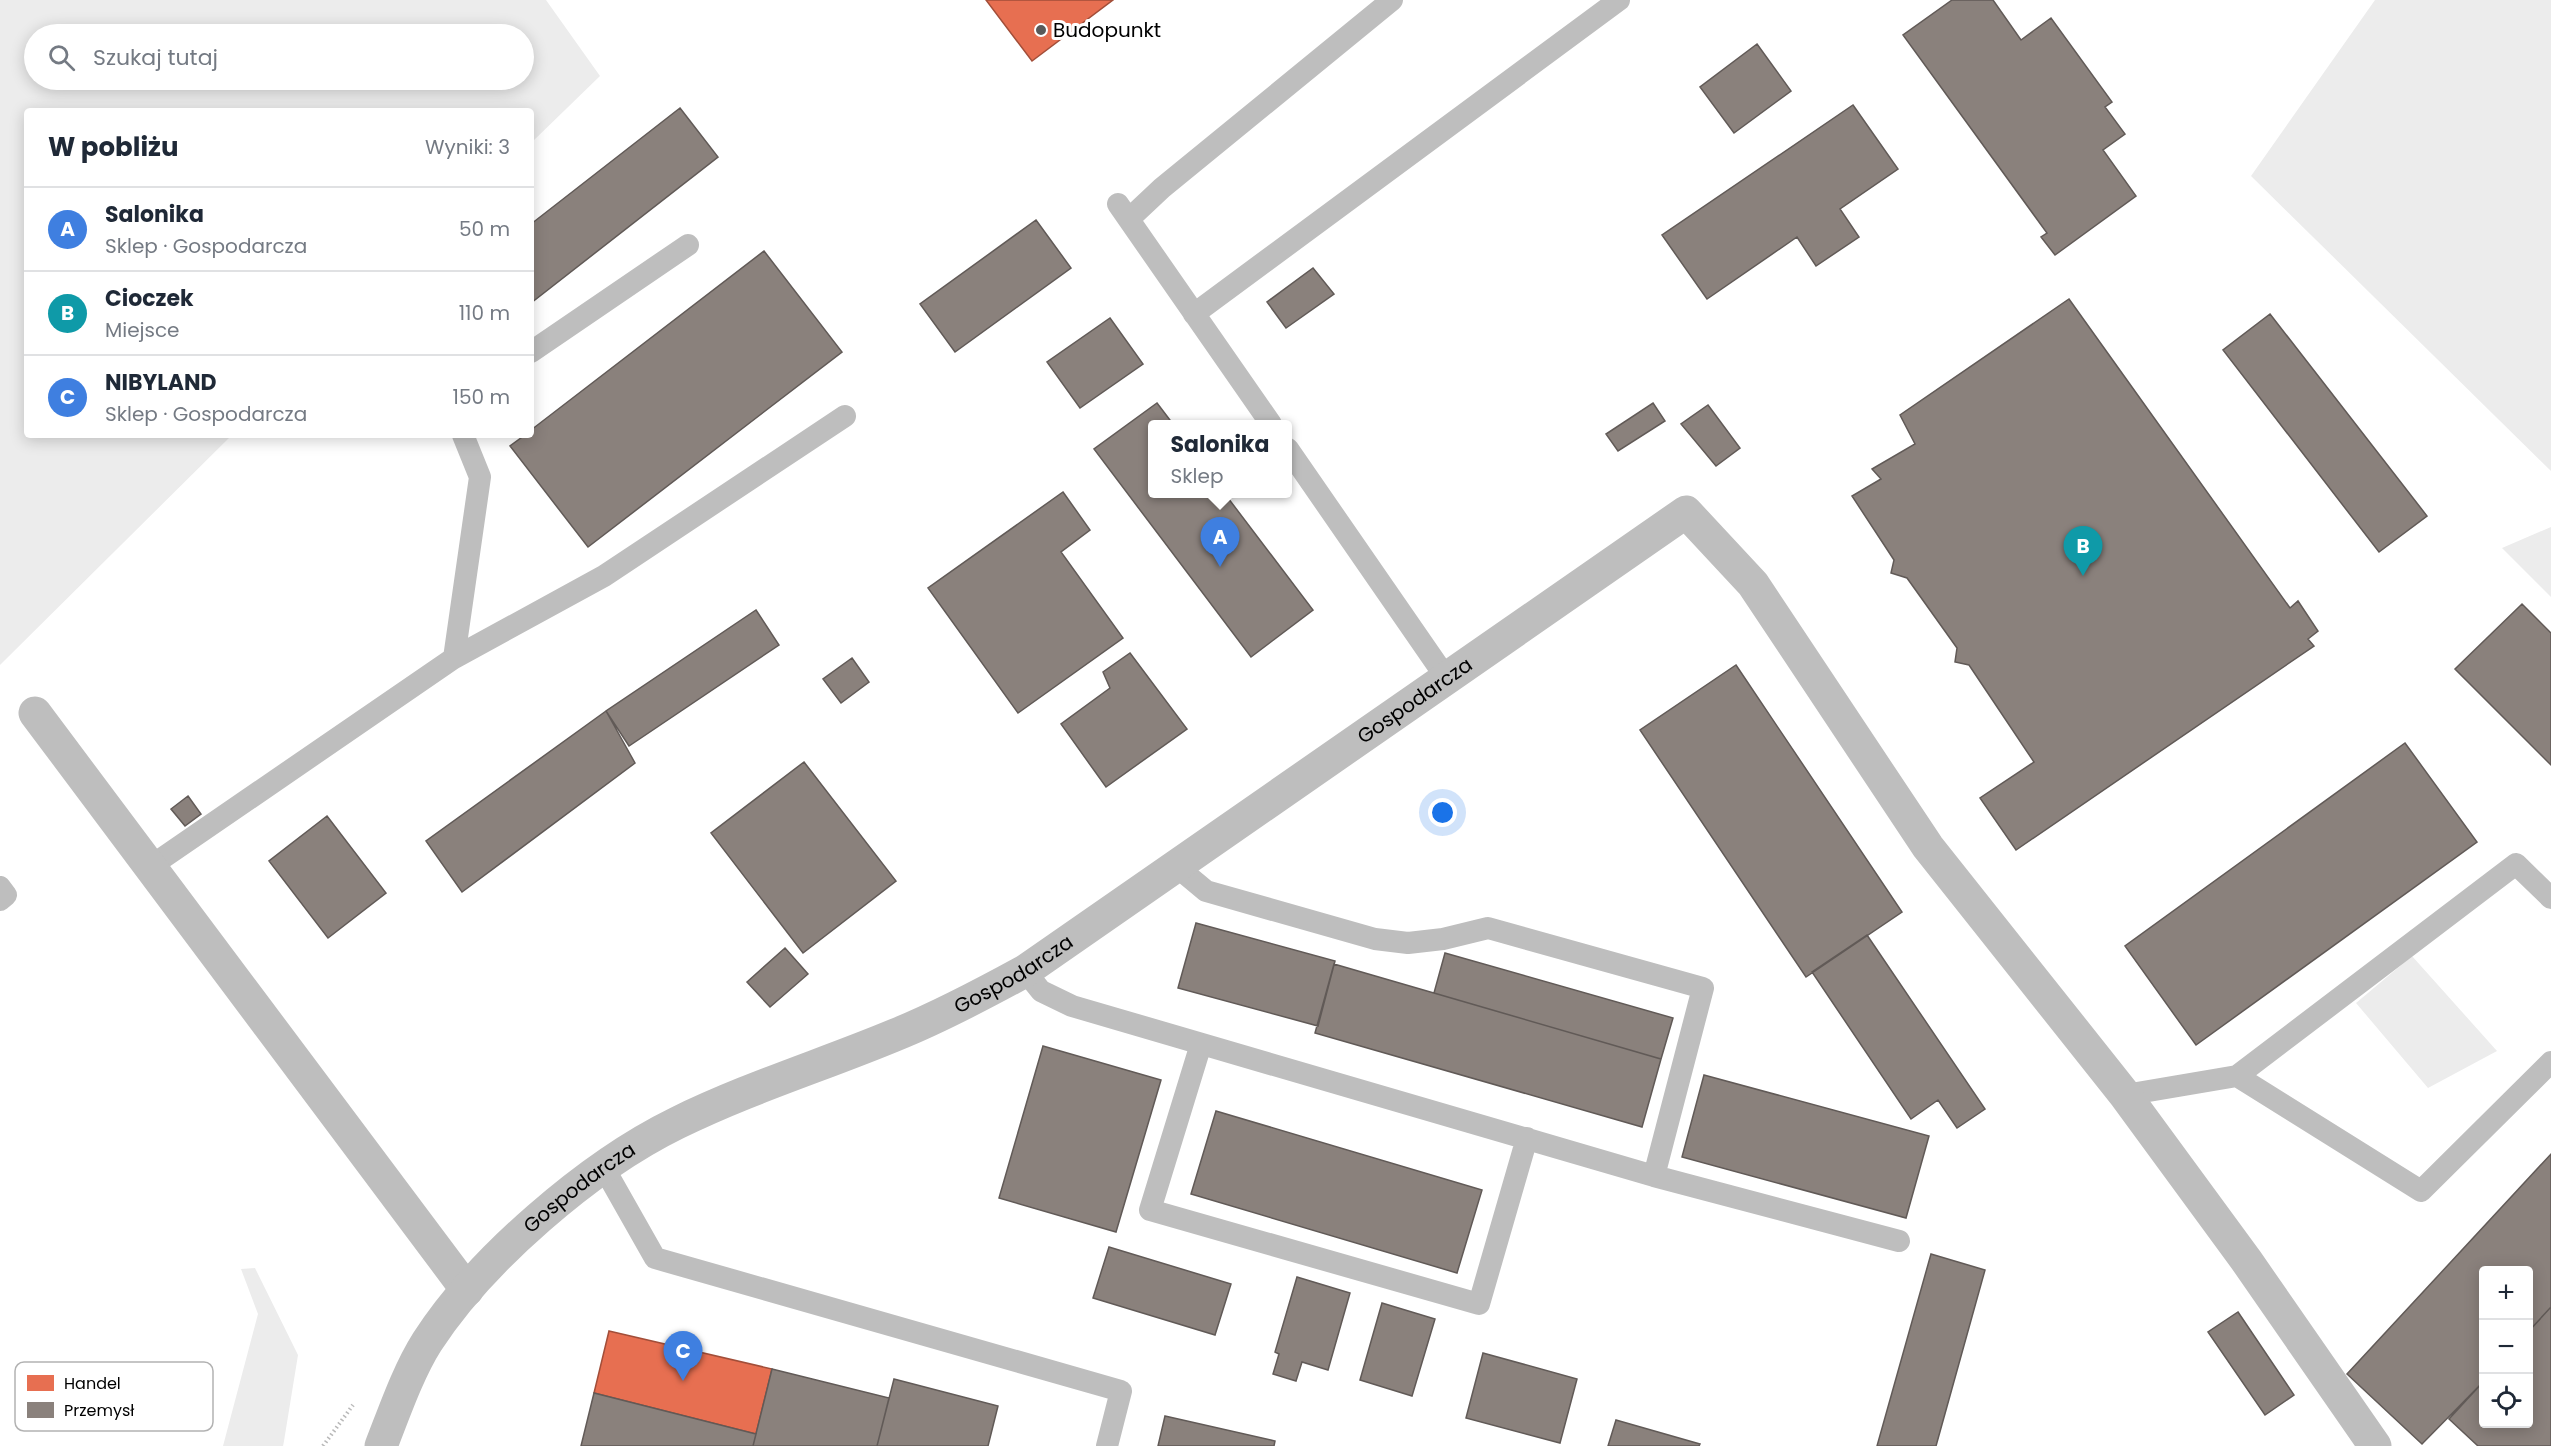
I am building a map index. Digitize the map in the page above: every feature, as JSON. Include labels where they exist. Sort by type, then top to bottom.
[{"type":"street","name":"Gospodarcza","points":[[381,1446],[426,1343],[467,1290],[532,1223],[604,1168],[674,1124],[735,1096],[896,1035],[982,995],[1025,971],[1686,512],[1753,584],[1928,847],[2125,1095]]},
{"type":"street","points":[[35,713],[467,1290]]},
{"type":"street","points":[[2125,1095],[2247,1260],[2375,1446]]},
{"type":"lane","points":[[1268,420],[1123,212],[1162,188],[1392,0]]},
{"type":"lane","points":[[1194,314],[1620,0]]},
{"type":"lane","points":[[534,350],[688,245]]},
{"type":"lane","points":[[151,866],[454,658],[604,576],[845,416]]},
{"type":"lane","points":[[454,658],[480,477],[464,438]]},
{"type":"lane","points":[[1292,456],[1447,679]]},
{"type":"lane","points":[[2125,1095],[2237,1076],[2516,864],[2551,898]]},
{"type":"lane","points":[[1176,866],[1206,891],[1375,939],[1408,943],[1443,939],[1488,928],[1703,988],[1654,1176]]},
{"type":"lane","points":[[0,887],[6,895],[0,900]]},
{"type":"lane","points":[[1025,971],[1041,991],[1072,1006],[1654,1176],[1899,1241]]},
{"type":"lane","points":[[1201,1044],[1150,1210],[1479,1304],[1527,1138]]},
{"type":"lane","points":[[2237,1076],[2421,1191],[2551,1062]]},
{"type":"lane","points":[[604,1168],[655,1258],[1121,1391],[1107,1446]]},
{"type":"shaded area","points":[[0,0],[546,0],[600,76],[534,140],[534,108],[24,108],[24,438],[229,438],[0,665]]},
{"type":"shaded area","points":[[2375,0],[2551,0],[2551,471],[2251,176]]},
{"type":"shaded area","points":[[2551,527],[2551,597],[2502,548]]},
{"type":"shaded area","points":[[2412,956],[2497,1051],[2428,1088],[2356,1003]]},
{"type":"shaded area","points":[[255,1268],[298,1355],[284,1441],[283,1446],[223,1446],[258,1314],[241,1269]]},
{"type":"building: Handel","name":"Budopunkt","points":[[986,0],[1113,0],[1032,61]]},
{"type":"building: Handel","points":[[609,1331],[772,1369],[756,1434],[594,1393]]},
{"type":"building: Przemysł","points":[[1952,0],[1993,0],[2021,40],[2051,18],[2112,102],[2105,107],[2125,134],[2103,150],[2136,196],[2055,255],[2041,237],[2047,233],[1903,35]]},
{"type":"building: Przemysł","points":[[1757,44],[1791,91],[1734,133],[1700,87]]},
{"type":"building: Przemysł","points":[[1853,105],[1898,169],[1840,209],[1859,237],[1816,266],[1797,237],[1707,299],[1662,235]]},
{"type":"building: Przemysł","points":[[680,108],[718,157],[534,301],[534,222]]},
{"type":"building: Przemysł","points":[[1036,220],[1071,268],[955,352],[920,304]]},
{"type":"building: Przemysł","points":[[764,251],[842,352],[588,547],[510,446],[521,438],[534,438],[534,428]]},
{"type":"building: Przemysł","points":[[1313,268],[1334,294],[1286,328],[1267,302]]},
{"type":"building: Przemysł","points":[[2069,299],[2290,608],[2298,601],[2318,631],[2308,639],[2314,646],[2016,850],[1980,798],[2034,762],[1969,665],[1955,662],[1957,648],[1907,578],[1891,573],[1894,560],[1852,496],[1881,479],[1872,469],[1915,444],[1900,415]]},
{"type":"building: Przemysł","points":[[2270,314],[2427,516],[2379,552],[2223,350]]},
{"type":"building: Przemysł","points":[[1110,318],[1143,364],[1080,408],[1047,362]]},
{"type":"building: Przemysł","points":[[1157,403],[1170,420],[1148,420],[1148,498],[1228,498],[1313,610],[1251,657],[1094,449]]},
{"type":"building: Przemysł","points":[[1653,403],[1665,421],[1618,451],[1606,434]]},
{"type":"building: Przemysł","points":[[1708,405],[1740,448],[1716,466],[1681,424]]},
{"type":"building: Przemysł","points":[[1063,492],[1090,530],[1061,552],[1123,638],[1018,713],[928,588]]},
{"type":"building: Przemysł","points":[[2522,604],[2551,633],[2551,765],[2455,669]]},
{"type":"building: Przemysł","points":[[756,610],[779,645],[629,746],[606,711]]},
{"type":"building: Przemysł","points":[[1130,653],[1187,729],[1106,787],[1061,724],[1110,688],[1103,672]]},
{"type":"building: Przemysł","points":[[852,658],[869,682],[841,703],[823,679]]},
{"type":"building: Przemysł","points":[[1736,665],[1902,912],[1806,977],[1640,730]]},
{"type":"building: Przemysł","points":[[606,711],[635,763],[462,892],[426,841]]},
{"type":"building: Przemysł","points":[[2405,743],[2477,842],[2196,1045],[2125,946]]},
{"type":"building: Przemysł","points":[[804,762],[896,881],[803,953],[711,833]]},
{"type":"building: Przemysł","points":[[188,796],[201,814],[185,826],[171,809]]},
{"type":"building: Przemysł","points":[[327,816],[386,893],[328,938],[269,861]]},
{"type":"building: Przemysł","points":[[1196,923],[1335,961],[1318,1026],[1178,988]]},
{"type":"building: Przemysł","points":[[1867,935],[1985,1109],[1957,1128],[1938,1100],[1911,1119],[1812,972]]},
{"type":"building: Przemysł","points":[[785,948],[808,974],[770,1007],[747,982]]},
{"type":"building: Przemysł","points":[[1445,953],[1673,1018],[1661,1059],[1434,993]]},
{"type":"building: Przemysł","points":[[1334,964],[1661,1059],[1642,1127],[1315,1033]]},
{"type":"building: Przemysł","points":[[1043,1046],[1161,1080],[1116,1232],[999,1198]]},
{"type":"building: Przemysł","points":[[1704,1075],[1929,1136],[1906,1218],[1682,1157]]},
{"type":"building: Przemysł","points":[[1216,1111],[1482,1190],[1457,1273],[1191,1194]]},
{"type":"building: Przemysł","points":[[2551,1154],[2551,1307],[2533,1327],[2533,1266],[2479,1266],[2479,1386],[2422,1444],[2347,1374]]},
{"type":"building: Przemysł","points":[[1109,1247],[1231,1284],[1215,1335],[1093,1298]]},
{"type":"building: Przemysł","points":[[1931,1254],[1985,1270],[1936,1446],[1877,1446]]},
{"type":"building: Przemysł","points":[[1297,1277],[1350,1293],[1328,1370],[1302,1362],[1296,1381],[1273,1374],[1279,1354],[1275,1352]]},
{"type":"building: Przemysł","points":[[1382,1303],[1435,1319],[1412,1396],[1360,1380]]},
{"type":"building: Przemysł","points":[[2551,1307],[2551,1446],[2478,1446],[2449,1419],[2479,1386],[2479,1428],[2533,1428],[2533,1327]]},
{"type":"building: Przemysł","points":[[2238,1312],[2294,1395],[2265,1415],[2208,1332]]},
{"type":"building: Przemysł","points":[[1483,1353],[1577,1379],[1560,1443],[1466,1418]]},
{"type":"building: Przemysł","points":[[772,1369],[889,1398],[877,1446],[753,1446]]},
{"type":"building: Przemysł","points":[[894,1379],[998,1406],[988,1446],[877,1446]]},
{"type":"building: Przemysł","points":[[594,1393],[756,1434],[753,1446],[581,1446]]},
{"type":"building: Przemysł","points":[[1165,1416],[1275,1441],[1274,1446],[1158,1446]]},
{"type":"building: Przemysł","points":[[1616,1420],[1700,1444],[1699,1446],[1608,1446]]},
{"type":"place","name":"Budopunkt","points":[[1041,30]]},
{"type":"place","name":"Salonika","points":[[1220,567]]},
{"type":"place","name":"Cioczek","points":[[2083,576]]},
{"type":"place","name":"NIBYLAND","points":[[683,1381]]}]
